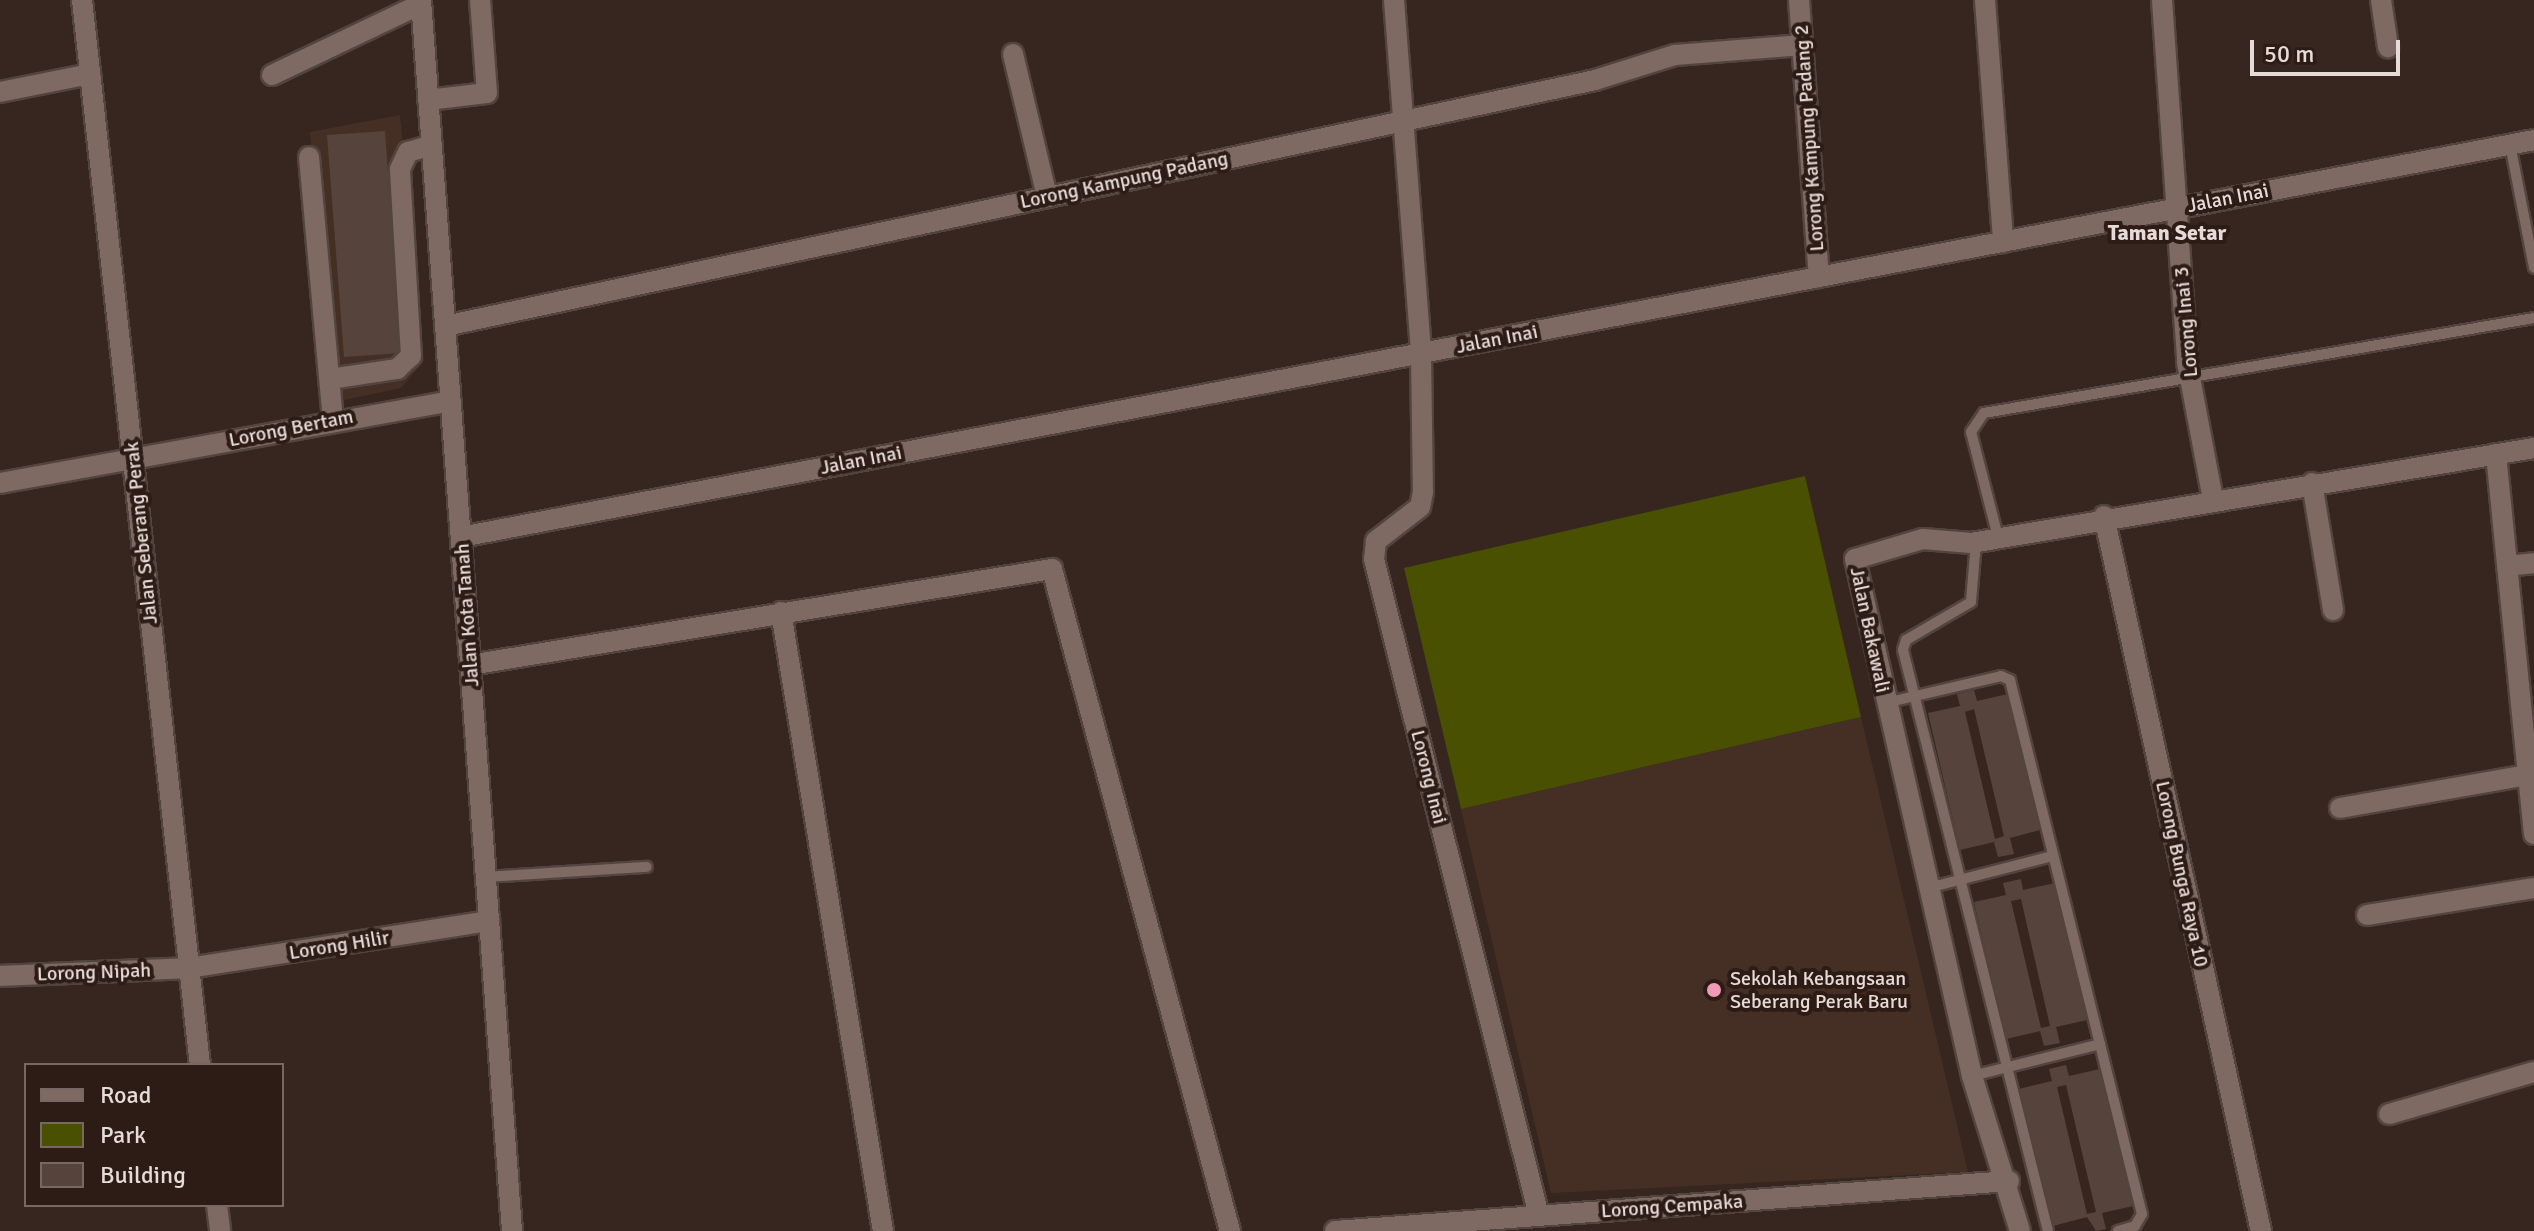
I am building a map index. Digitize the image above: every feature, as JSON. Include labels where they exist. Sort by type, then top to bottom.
[{"type":"street","name":"Jalan Seberang Perak","points":[[82,0],[200,1063]]},
{"type":"street","points":[[428,100],[487,93],[480,0]]},
{"type":"street","name":"Lorong Inai","points":[[1394,0],[1421,353],[1423,500],[1376,541],[1374,559],[1539,1216]]},
{"type":"street","name":"Lorong Kampung Padang 2","points":[[1799,0],[1819,277]]},
{"type":"street","points":[[1985,0],[2003,242]]},
{"type":"street","name":"Lorong Inai 3","points":[[2162,0],[2190,379],[2213,499]]},
{"type":"street","points":[[2381,0],[2388,47]]},
{"type":"street","points":[[272,75],[421,2]]},
{"type":"street","name":"Jalan Kota Tanah","points":[[421,2],[512,1231]]},
{"type":"street","name":"Lorong Kampung Padang","points":[[445,326],[1402,121],[1675,55],[1803,45]]},
{"type":"street","points":[[1013,54],[1047,197]]},
{"type":"street","points":[[0,92],[90,74]]},
{"type":"street","name":"Jalan Inai","points":[[461,537],[2534,140]]},
{"type":"street","points":[[330,379],[397,369],[413,350],[400,169],[408,152],[432,145]]},
{"type":"street","points":[[309,157],[333,419]]},
{"type":"street","name":"Lorong Bertam","points":[[0,483],[333,419],[451,401]]},
{"type":"street","name":"Jalan Bakawali","points":[[2020,1231],[2009,1181],[1972,1076],[1885,703],[1855,559],[1923,539],[1976,542],[1997,533],[2534,448]]},
{"type":"street","points":[[2496,454],[2534,834]]},
{"type":"street","points":[[2312,483],[2333,610]]},
{"type":"street","name":"Lorong Bunga Raya 10","points":[[2104,516],[2261,1231]]},
{"type":"street","points":[[2507,566],[2534,563]]},
{"type":"street","points":[[470,665],[1041,567],[1057,575],[1230,1231]]},
{"type":"street","points":[[781,612],[883,1231]]},
{"type":"street","points":[[2340,808],[2528,775]]},
{"type":"street","points":[[2367,915],[2534,888]]},
{"type":"street","name":"Lorong Hilir","points":[[188,968],[489,921]]},
{"type":"street","name":"Lorong Nipah","points":[[0,976],[188,968]]},
{"type":"street","points":[[2389,1114],[2534,1072]]},
{"type":"street","name":"Lorong Cempaka","points":[[1335,1231],[2009,1181]]},
{"type":"street","points":[[217,1207],[220,1231]]},
{"type":"lane","points":[[2510,144],[2534,268]]},
{"type":"lane","points":[[1997,533],[1971,432],[1984,413],[2534,318]]},
{"type":"lane","points":[[1976,542],[1971,602],[1903,644],[2048,1231]]},
{"type":"lane","points":[[1885,703],[2009,678],[2142,1214],[2135,1226],[2118,1231]]},
{"type":"lane","points":[[1928,888],[2053,856]]},
{"type":"lane","points":[[486,877],[647,867]]},
{"type":"lane","points":[[1972,1076],[2100,1044]]},
{"type":"shaded area","points":[[400,115],[424,361],[401,388],[335,402],[310,132]]},
{"type":"shaded area","name":"Sekolah Kebangsaan Seberang Perak Baru","points":[[1861,717],[1968,1172],[1551,1193],[1461,809]]},
{"type":"green space","points":[[1805,476],[1861,717],[1461,809],[1404,568]]},
{"type":"building","points":[[385,131],[401,353],[344,357],[327,135]]},
{"type":"building","points":[[1974,690],[1977,701],[2008,694],[2040,830],[2010,838],[2014,854],[1998,857],[1994,842],[1960,850],[1928,713],[1960,706],[1957,694]],"holes":[[[1974,709],[2004,836],[1995,839],[1965,712]]]},
{"type":"building","points":[[2021,879],[2023,890],[2055,883],[2087,1020],[2056,1027],[2060,1043],[2044,1046],[2040,1031],[2006,1039],[1974,902],[2006,895],[2003,883]],"holes":[[[2021,899],[2050,1026],[2041,1028],[2011,901]]]},
{"type":"building","points":[[2066,1065],[2069,1076],[2100,1069],[2133,1206],[2102,1213],[2106,1229],[2096,1231],[2087,1217],[2053,1226],[2019,1089],[2052,1081],[2049,1069]],"holes":[[[2066,1085],[2096,1212],[2087,1214],[2057,1087]]]},
{"type":"place","name":"Sekolah Kebangsaan Seberang Perak Baru","points":[[1714,990]]},
{"type":"district","name":"Taman Setar","points":[[2167,233]]}]
